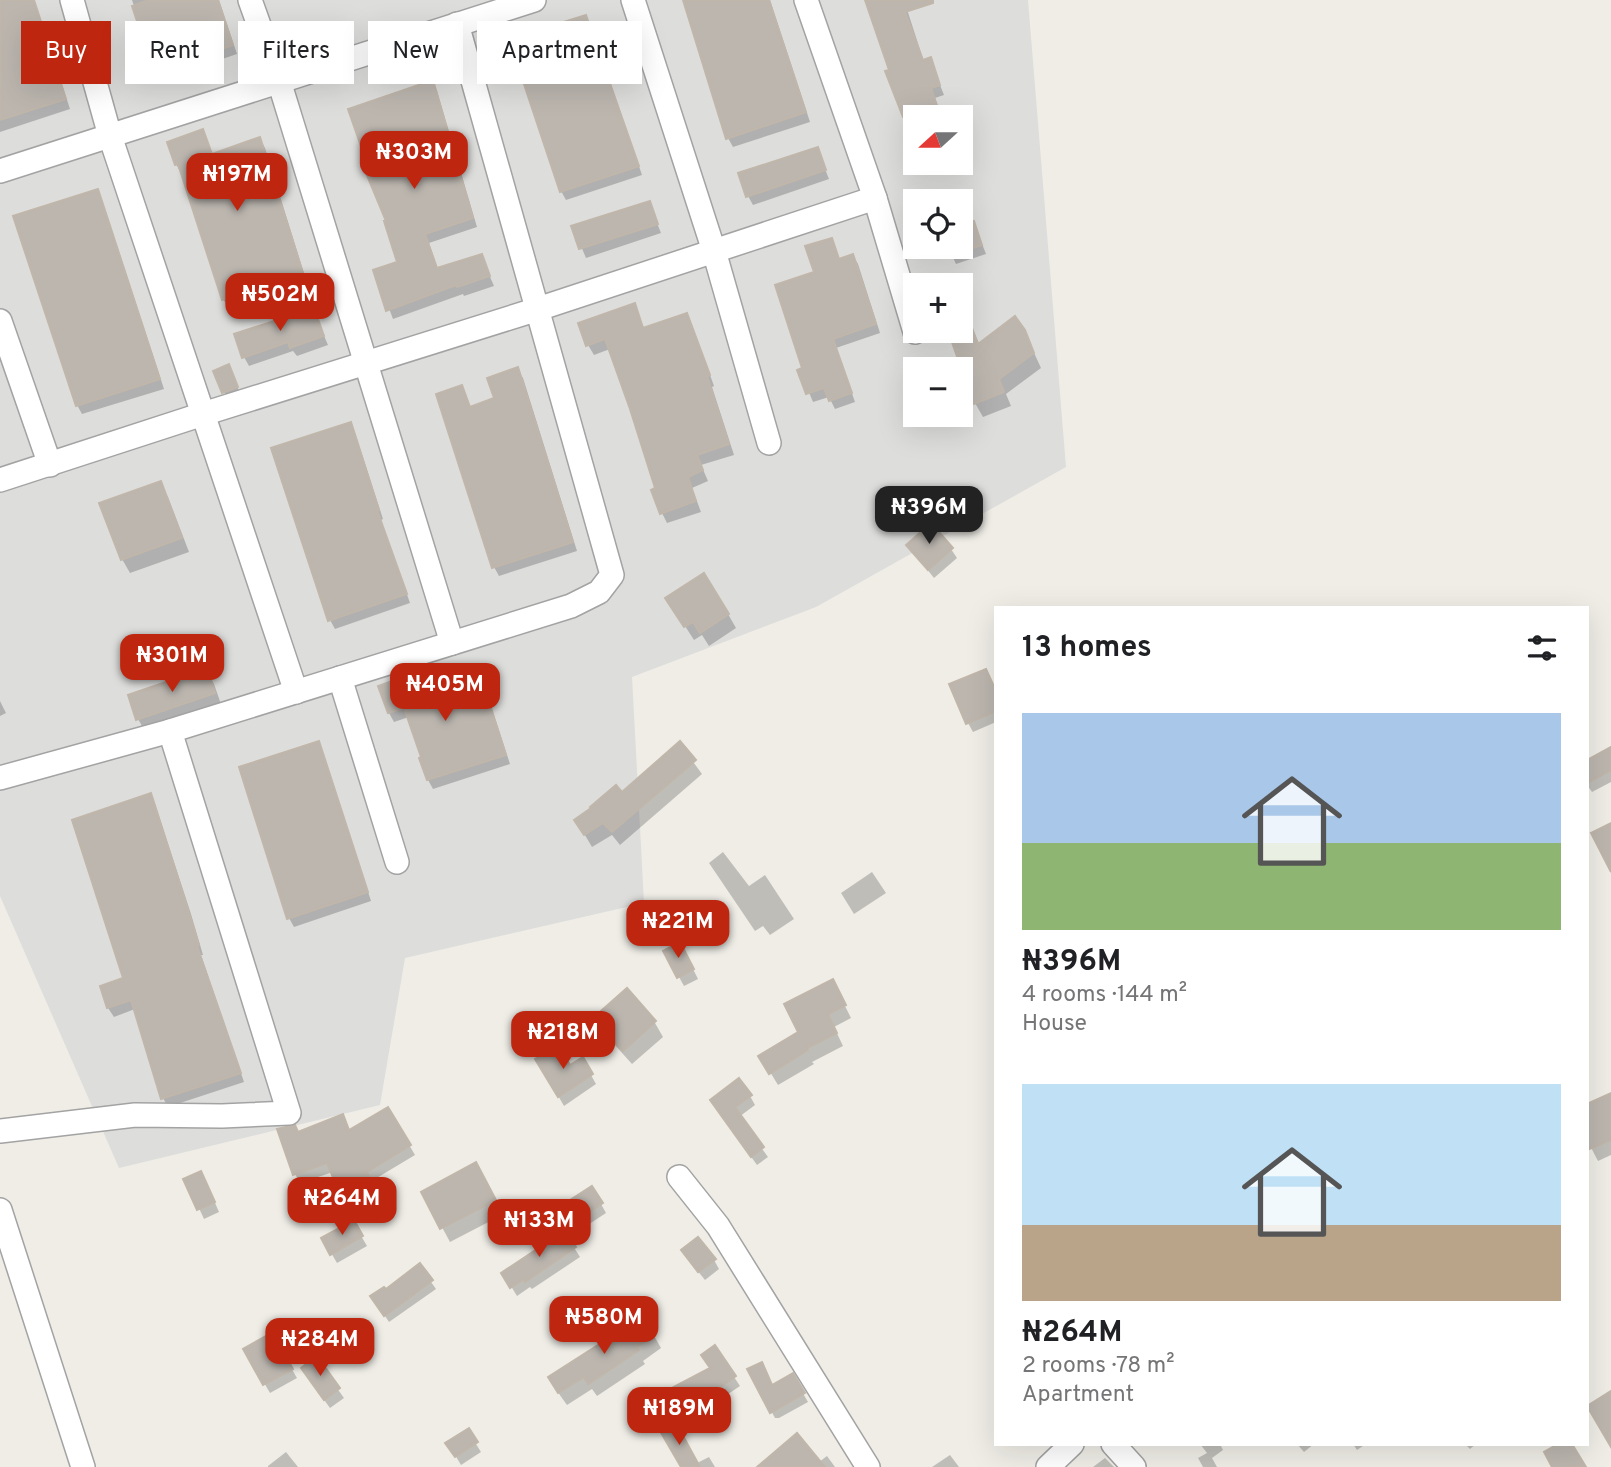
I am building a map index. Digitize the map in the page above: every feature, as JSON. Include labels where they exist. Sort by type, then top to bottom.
[{"type":"street","points":[[72,0],[110,136],[296,692]]},
{"type":"street","points":[[250,0],[258,21]]},
{"type":"street","points":[[463,22],[534,0]]},
{"type":"street","points":[[633,0],[714,251],[769,443]]},
{"type":"street","points":[[806,0],[875,198],[903,292]]},
{"type":"street","points":[[0,778],[170,731],[571,606],[599,592],[612,575],[463,45]]},
{"type":"street","points":[[0,171],[270,84]]},
{"type":"street","points":[[280,84],[452,643]]},
{"type":"street","points":[[0,480],[538,309],[875,198]]},
{"type":"street","points":[[0,321],[50,465]]},
{"type":"street","points":[[340,678],[397,862]]},
{"type":"street","points":[[0,1131],[135,1115],[222,1116],[289,1113],[170,731]]},
{"type":"street","points":[[679,1177],[718,1226],[868,1467]]},
{"type":"street","points":[[0,1210],[83,1467]]},
{"type":"street","points":[[1048,1467],[1070,1446]]},
{"type":"street","points":[[1114,1446],[1135,1467]]},
{"type":"shaded area","points":[[0,0],[1028,0],[1066,467],[816,607],[632,677],[644,903],[405,958],[380,1105],[119,1168],[0,896]]},
{"type":"building","points":[[0,0],[34,0],[41,21],[21,21],[21,84],[61,84],[66,99],[0,120]]},
{"type":"building","points":[[149,0],[218,0],[233,45],[224,48],[224,21],[137,21],[132,6]]},
{"type":"building","points":[[683,0],[769,0],[806,112],[726,139]]},
{"type":"building","points":[[865,0],[933,0],[933,3],[905,12],[923,60],[931,57],[940,85],[931,88],[937,105],[903,105],[903,117],[885,71],[889,70]]},
{"type":"building","points":[[586,15],[588,21],[567,21]]},
{"type":"building","points":[[421,84],[434,84],[473,218],[425,234],[437,268],[482,254],[490,276],[457,287],[456,285],[386,311],[373,270],[397,262],[386,221],[366,173],[370,172],[348,109]]},
{"type":"building","points":[[524,84],[610,84],[639,166],[560,192]]},
{"type":"building","points":[[203,129],[212,154],[260,137],[303,273],[222,300],[178,164],[175,165],[167,142]]},
{"type":"building","points":[[818,147],[826,170],[746,197],[738,173]]},
{"type":"building","points":[[98,189],[160,379],[76,406],[13,216]]},
{"type":"building","points":[[650,201],[658,224],[579,249],[571,226]]},
{"type":"building","points":[[973,221],[982,245],[973,248]]},
{"type":"building","points":[[832,238],[839,259],[853,254],[876,324],[833,339],[852,393],[829,401],[824,388],[806,394],[797,370],[802,368],[775,285],[814,272],[805,246]]},
{"type":"building","points":[[635,303],[643,328],[687,313],[710,375],[707,376],[729,444],[697,455],[703,470],[688,477],[696,501],[660,514],[651,490],[655,488],[605,339],[586,346],[578,323]]},
{"type":"building","points":[[314,308],[324,336],[290,348],[288,342],[242,358],[234,334]]},
{"type":"building","points":[[1015,316],[1025,330],[1034,353],[999,379],[1004,392],[974,404],[973,357],[957,357],[952,343],[973,343],[973,331],[978,344]]},
{"type":"building","points":[[229,364],[238,387],[222,393],[213,371]]},
{"type":"building","points":[[518,367],[573,542],[492,568],[436,394],[462,385],[470,407],[494,398],[487,378]]},
{"type":"building","points":[[351,422],[377,510],[407,594],[328,621],[271,448]]},
{"type":"building","points":[[161,481],[182,538],[121,560],[99,503]]},
{"type":"building","points":[[931,523],[953,548],[928,570],[906,545]]},
{"type":"building","points":[[704,573],[729,614],[700,633],[693,622],[684,627],[665,598]]},
{"type":"building","points":[[434,666],[446,703],[485,689],[506,755],[427,780],[404,708],[388,713],[378,686]]},
{"type":"building","points":[[207,668],[215,693],[136,720],[128,695]]},
{"type":"building","points":[[986,669],[994,687],[994,712],[966,724],[949,684]]},
{"type":"building","points":[[319,741],[368,892],[287,919],[239,767]]},
{"type":"building","points":[[680,741],[696,760],[612,832],[603,823],[584,835],[574,820],[616,785],[622,792]]},
{"type":"building","points":[[1611,747],[1611,770],[1589,782],[1589,759]]},
{"type":"building","points":[[151,793],[199,945],[197,946],[241,1073],[161,1099],[131,1000],[107,1008],[100,986],[123,978],[72,820]]},
{"type":"building","points":[[1611,823],[1611,872],[1591,833]]},
{"type":"building","points":[[680,942],[694,969],[677,978],[663,951]]},
{"type":"building","points":[[833,979],[846,1005],[828,1014],[837,1033],[807,1048],[808,1050],[769,1074],[758,1056],[798,1032],[784,1004]]},
{"type":"building","points":[[627,988],[656,1021],[623,1051],[593,1018]]},
{"type":"building","points":[[558,1045],[570,1065],[583,1057],[593,1074],[558,1097],[535,1059]]},
{"type":"building","points":[[739,1078],[752,1095],[735,1107],[764,1147],[751,1157],[710,1100]]},
{"type":"building","points":[[1611,1093],[1611,1140],[1589,1149],[1589,1103]]},
{"type":"building","points":[[388,1107],[411,1145],[367,1172],[373,1187],[342,1199],[327,1163],[293,1175],[277,1129],[295,1125],[298,1132],[343,1114],[349,1130]]},
{"type":"building","points":[[476,1162],[496,1200],[440,1229],[421,1192]]},
{"type":"building","points":[[201,1171],[215,1202],[197,1210],[183,1179]]},
{"type":"building","points":[[592,1186],[603,1203],[564,1228],[553,1211]]},
{"type":"building","points":[[354,1220],[363,1236],[330,1255],[321,1238]]},
{"type":"building","points":[[564,1228],[576,1247],[525,1282],[524,1279],[510,1288],[501,1273]]},
{"type":"building","points":[[698,1237],[716,1259],[698,1272],[681,1250]]},
{"type":"building","points":[[420,1263],[433,1280],[384,1316],[370,1296],[384,1287],[386,1289]]},
{"type":"building","points":[[645,1315],[655,1334],[637,1347],[639,1350],[588,1384],[584,1377],[558,1393],[548,1377]]},
{"type":"building","points":[[273,1332],[293,1369],[263,1385],[243,1349]]},
{"type":"building","points":[[715,1345],[736,1376],[703,1399],[705,1404],[684,1415],[670,1389],[710,1368],[701,1355]]},
{"type":"building","points":[[317,1356],[340,1388],[324,1400],[301,1368]]},
{"type":"building","points":[[762,1362],[772,1385],[793,1373],[805,1393],[770,1413],[747,1369]]},
{"type":"building","points":[[1611,1391],[1611,1447],[1589,1409],[1589,1405]]},
{"type":"building","points":[[676,1423],[700,1467],[681,1467],[660,1431]]},
{"type":"building","points":[[469,1428],[478,1442],[455,1457],[445,1443]]},
{"type":"building","points":[[797,1433],[825,1467],[757,1467]]},
{"type":"building","points":[[1554,1446],[1573,1446],[1586,1467],[1552,1467],[1544,1452]]}]
